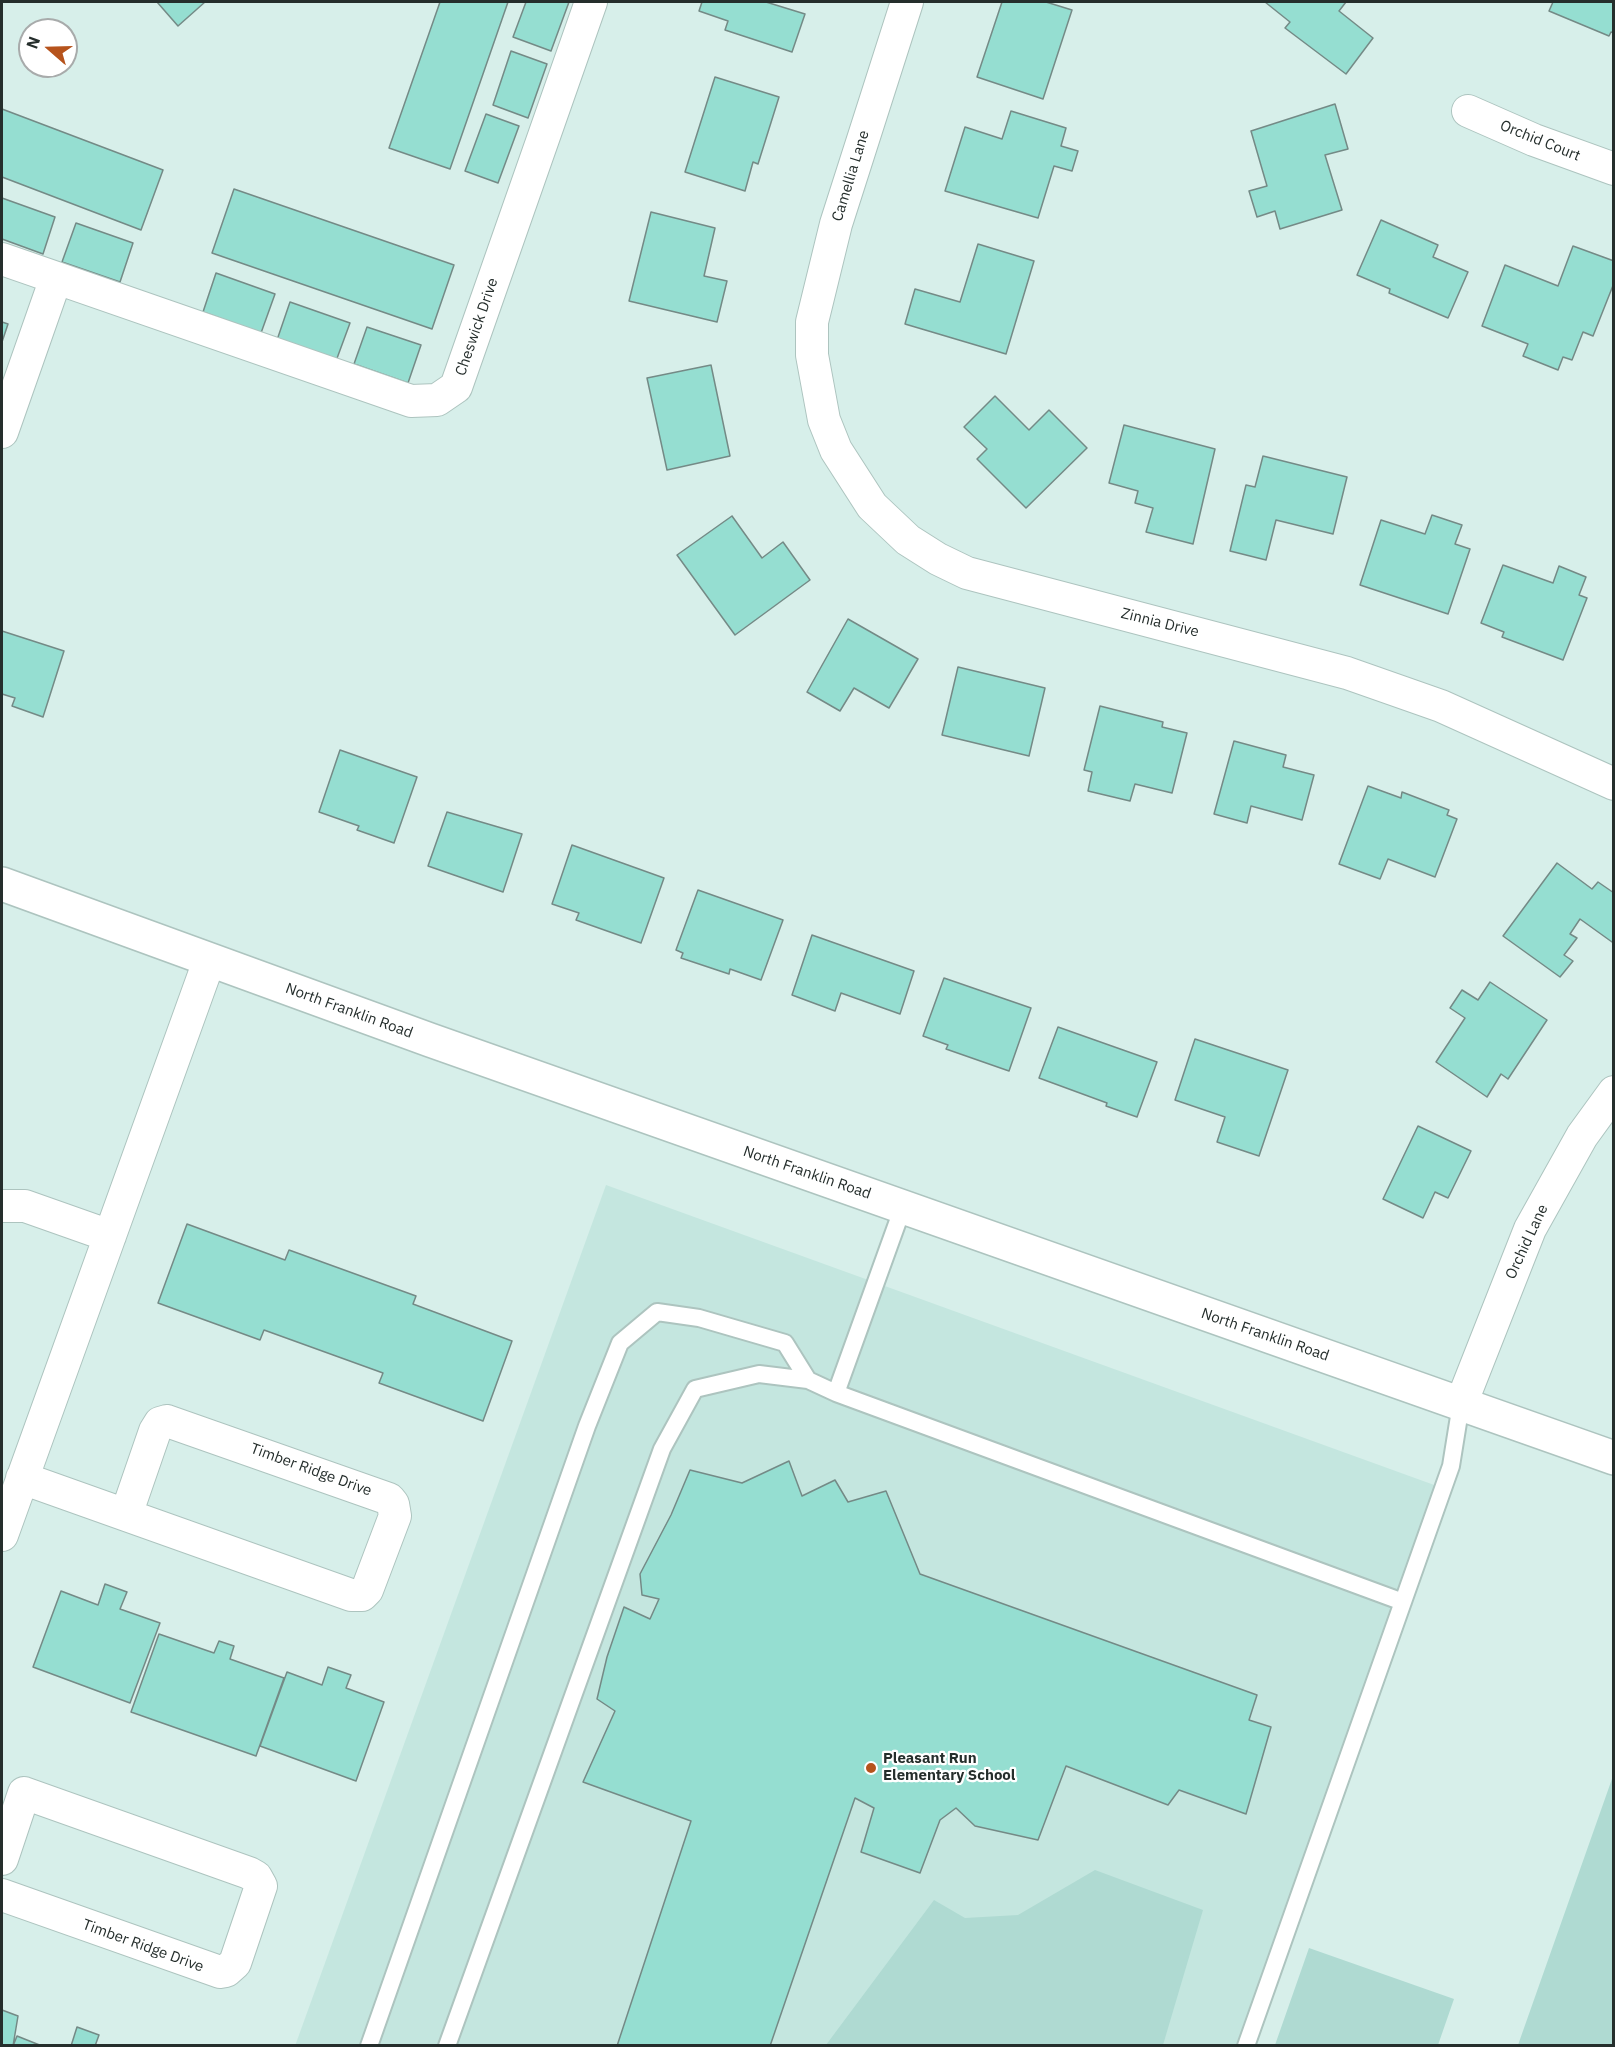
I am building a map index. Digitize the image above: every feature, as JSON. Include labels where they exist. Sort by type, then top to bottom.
[{"type":"main road","name":"North Franklin Road","points":[[2,884],[209,961],[1614,1458]]},
{"type":"street","name":"Cheswick Drive","points":[[2,259],[411,401],[437,400],[456,387],[591,2]]},
{"type":"street","name":"Camellia Lane","points":[[812,355],[812,322],[821,277],[855,161],[907,2]]},
{"type":"street","name":"Orchid Court","points":[[1468,111],[1534,140],[1614,169]]},
{"type":"street","points":[[2,432],[56,278]]},
{"type":"street","name":"Zinnia Drive","points":[[812,355],[824,420],[836,450],[872,506],[895,530],[938,559],[982,578],[1268,650],[1378,683],[1473,720],[1614,784]]},
{"type":"street","points":[[2,1535],[209,961]]},
{"type":"street","name":"Orchid Lane","points":[[1461,1404],[1530,1229],[1582,1136],[1614,1092]]},
{"type":"street","points":[[2,1206],[25,1206],[110,1236]]},
{"type":"street","name":"Timber Ridge Drive","points":[[22,1478],[126,1515],[356,1595],[367,1590],[395,1516],[393,1504],[385,1496],[167,1420],[160,1423],[155,1431],[126,1515]]},
{"type":"street","name":"Timber Ridge Drive","points":[[2,1859],[13,1789],[249,1873],[256,1877],[261,1886],[235,1963],[226,1971],[220,1972],[2,1895]]},
{"type":"lane","points":[[836,1393],[903,1208]]},
{"type":"lane","points":[[369,2046],[587,1426],[620,1343],[657,1312],[699,1318],[785,1343],[808,1380]]},
{"type":"lane","points":[[447,2046],[662,1449],[695,1389],[759,1374],[808,1380],[836,1393],[1403,1602]]},
{"type":"lane","points":[[1246,2046],[1451,1466],[1461,1404]]},
{"type":"shaded area","name":"Pleasant Run Elementary School","points":[[606,1185],[1448,1490],[1247,2045],[295,2046]]},
{"type":"shaded area","points":[[1613,1776],[1613,2045],[1518,2045]]},
{"type":"shaded area","points":[[1095,1870],[1203,1910],[1163,2045],[826,2045],[934,1900],[965,1918],[1018,1915]]},
{"type":"shaded area","points":[[1309,1948],[1454,1999],[1438,2045],[1275,2045]]},
{"type":"building","points":[[157,2],[205,2],[178,26]]},
{"type":"building","points":[[440,2],[508,2],[450,169],[389,148]]},
{"type":"building","points":[[526,2],[569,2],[551,51],[513,37]]},
{"type":"building","points":[[702,2],[766,2],[805,14],[792,52],[725,30],[728,21],[699,11]]},
{"type":"building","points":[[1002,2],[1046,2],[1072,10],[1043,99],[977,77]]},
{"type":"building","points":[[1265,2],[1346,2],[1339,11],[1373,38],[1346,74],[1285,28],[1290,22]]},
{"type":"building","points":[[1553,2],[1614,2],[1614,33],[1611,32],[1609,36],[1549,11]]},
{"type":"building","points":[[511,51],[547,64],[528,118],[493,105]]},
{"type":"building","points":[[715,77],[779,97],[758,164],[753,162],[745,191],[685,172]]},
{"type":"building","points":[[1335,104],[1348,149],[1325,155],[1342,210],[1280,229],[1275,211],[1257,217],[1249,191],[1267,186],[1251,131]]},
{"type":"building","points":[[2,109],[163,170],[141,230],[2,177]]},
{"type":"building","points":[[1011,111],[1066,128],[1061,146],[1078,151],[1072,171],[1054,166],[1038,218],[945,191],[965,127],[1002,139]]},
{"type":"building","points":[[486,114],[519,126],[498,183],[465,171]]},
{"type":"building","points":[[234,189],[454,265],[432,329],[212,253]]},
{"type":"building","points":[[2,198],[55,217],[43,254],[2,239]]},
{"type":"building","points":[[651,212],[715,228],[704,276],[727,281],[717,322],[629,301]]},
{"type":"building","points":[[1381,220],[1438,245],[1433,257],[1468,272],[1448,318],[1389,293],[1390,289],[1357,275]]},
{"type":"building","points":[[76,223],[133,243],[120,282],[62,262]]},
{"type":"building","points":[[978,244],[1034,261],[1006,354],[905,324],[915,289],[960,302]]},
{"type":"building","points":[[1573,246],[1614,261],[1614,283],[1593,336],[1583,332],[1572,360],[1563,357],[1558,370],[1523,356],[1528,344],[1482,326],[1505,265],[1558,286]]},
{"type":"building","points":[[216,273],[275,294],[261,333],[203,312]]},
{"type":"building","points":[[290,302],[350,323],[336,361],[277,340]]},
{"type":"building","points":[[2,322],[8,324],[2,342]]},
{"type":"building","points":[[367,327],[421,345],[408,383],[354,364]]},
{"type":"building","points":[[711,365],[730,456],[667,470],[647,378]]},
{"type":"building","points":[[995,396],[1029,430],[1049,410],[1087,448],[1026,508],[977,459],[987,449],[964,427]]},
{"type":"building","points":[[1124,425],[1215,449],[1193,544],[1146,532],[1153,508],[1135,503],[1138,491],[1109,483]]},
{"type":"building","points":[[1263,456],[1347,477],[1333,534],[1276,520],[1266,560],[1230,551],[1246,485],[1255,487]]},
{"type":"building","points":[[1432,515],[1462,525],[1455,544],[1470,549],[1448,614],[1360,585],[1381,520],[1425,534]]},
{"type":"building","points":[[732,516],[762,558],[783,542],[810,580],[735,635],[677,555]]},
{"type":"building","points":[[1503,565],[1553,583],[1559,566],[1586,577],[1579,595],[1587,598],[1563,660],[1502,637],[1504,632],[1481,623]]},
{"type":"building","points":[[848,619],[918,659],[889,708],[854,688],[840,711],[807,692]]},
{"type":"building","points":[[2,631],[64,651],[43,717],[12,706],[15,698],[2,694]]},
{"type":"building","points":[[958,667],[1045,688],[1029,756],[942,735]]},
{"type":"building","points":[[1100,706],[1163,722],[1162,727],[1187,733],[1172,793],[1135,784],[1130,801],[1088,791],[1092,772],[1084,770]]},
{"type":"building","points":[[1234,741],[1286,755],[1283,767],[1314,775],[1302,820],[1251,806],[1247,823],[1214,814]]},
{"type":"building","points":[[340,750],[417,777],[394,843],[357,830],[359,826],[319,812]]},
{"type":"building","points":[[1368,786],[1401,798],[1402,792],[1449,810],[1447,815],[1457,819],[1435,877],[1388,859],[1380,879],[1339,864]]},
{"type":"building","points":[[447,812],[522,834],[503,892],[428,866]]},
{"type":"building","points":[[572,845],[664,878],[641,943],[576,920],[579,913],[552,904]]},
{"type":"building","points":[[1557,863],[1592,889],[1598,882],[1614,893],[1614,940],[1612,942],[1580,919],[1570,934],[1577,938],[1564,955],[1573,961],[1560,977],[1503,936]]},
{"type":"building","points":[[698,890],[783,920],[761,980],[730,969],[729,974],[681,958],[683,953],[676,950]]},
{"type":"building","points":[[812,935],[914,971],[900,1014],[841,993],[835,1011],[792,995]]},
{"type":"building","points":[[944,978],[1031,1008],[1009,1071],[946,1049],[948,1045],[923,1036]]},
{"type":"building","points":[[1490,982],[1547,1020],[1508,1079],[1501,1074],[1487,1097],[1436,1062],[1465,1018],[1450,1008],[1462,990],[1478,1000]]},
{"type":"building","points":[[1058,1027],[1157,1062],[1137,1117],[1106,1106],[1107,1103],[1039,1078]]},
{"type":"building","points":[[1195,1039],[1288,1070],[1259,1156],[1217,1142],[1225,1117],[1175,1100]]},
{"type":"building","points":[[1418,1126],[1471,1151],[1448,1198],[1435,1192],[1423,1218],[1383,1199]]},
{"type":"building","points":[[187,1224],[285,1260],[289,1250],[416,1296],[413,1304],[512,1341],[483,1421],[379,1383],[383,1373],[264,1330],[260,1340],[158,1303]]},
{"type":"building","name":"Pleasant Run Elementary School","points":[[789,1461],[802,1496],[835,1480],[848,1502],[886,1491],[920,1574],[1257,1695],[1249,1720],[1271,1727],[1246,1814],[1179,1790],[1168,1805],[1066,1766],[1038,1840],[975,1826],[956,1808],[940,1820],[920,1873],[861,1852],[874,1808],[855,1798],[770,2046],[617,2046],[691,1821],[583,1782],[615,1711],[597,1699],[607,1657],[624,1607],[650,1619],[659,1599],[642,1595],[640,1574],[671,1515],[690,1470],[742,1483]]},
{"type":"building","points":[[105,1584],[127,1592],[120,1609],[160,1623],[130,1703],[33,1667],[61,1591],[98,1605]]},
{"type":"building","points":[[159,1634],[214,1653],[219,1641],[234,1646],[230,1659],[284,1678],[256,1756],[131,1712]]},
{"type":"building","points":[[328,1667],[351,1675],[346,1688],[384,1702],[356,1781],[260,1746],[287,1672],[322,1685]]},
{"type":"building","points":[[2,2010],[18,2016],[13,2046],[2,2046]]},
{"type":"building","points":[[77,2027],[99,2035],[95,2046],[71,2046]]},
{"type":"building","points":[[17,2036],[42,2046],[13,2046]]},
{"type":"place","name":"Pleasant Run Elementary School","points":[[871,1768]]}]
